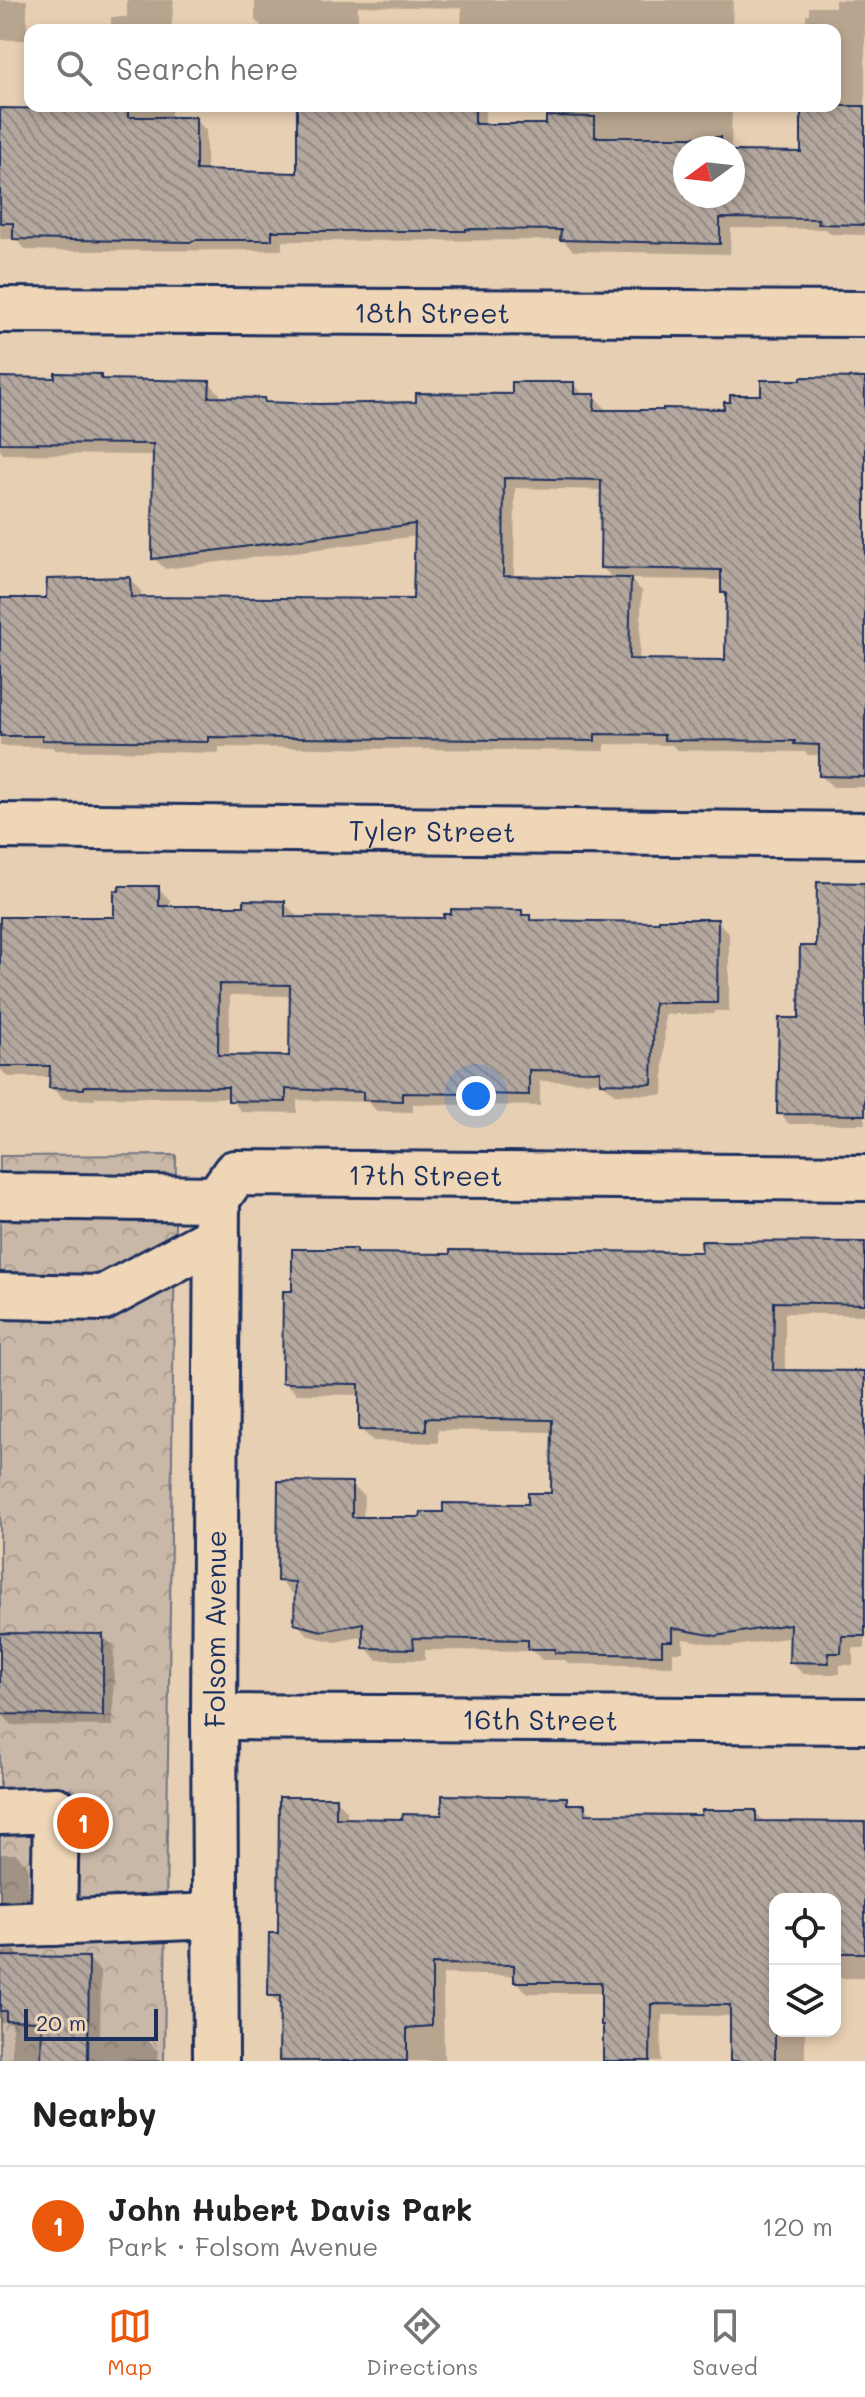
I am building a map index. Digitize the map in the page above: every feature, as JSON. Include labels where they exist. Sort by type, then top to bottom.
[{"type":"street","name":"18th Street","points":[[0,310],[865,314]]},
{"type":"street","name":"Tyler Street","points":[[0,826],[865,835]]},
{"type":"street","name":"17th Street","points":[[0,1296],[103,1298],[217,1218],[235,1173],[865,1178]]},
{"type":"street","points":[[0,1196],[217,1218]]},
{"type":"street","name":"Folsom Avenue","points":[[216,2061],[214,1717],[217,1218]]},
{"type":"street","name":"16th Street","points":[[214,1717],[865,1721]]},
{"type":"street","points":[[0,1812],[56,1810],[54,1923]]},
{"type":"street","points":[[0,1925],[215,1916]]},
{"type":"green space","points":[[176,1155],[164,2061],[0,2061],[0,1156]]},
{"type":"building","points":[[841,106],[865,106],[865,225],[818,224],[818,219],[720,218],[720,244],[560,240],[561,230],[466,229],[272,231],[272,240],[191,242],[13,239],[13,223],[0,223],[0,108],[24,108],[24,112],[128,112],[128,117],[196,117],[196,170],[297,173],[297,112],[475,112],[475,124],[546,124],[546,116],[595,117],[595,137],[673,137],[673,208],[745,208],[745,151],[801,152],[801,112],[841,112]]},
{"type":"building","points":[[55,373],[101,374],[101,379],[210,381],[209,397],[264,398],[265,402],[319,404],[416,402],[416,393],[512,394],[512,382],[574,382],[574,394],[595,394],[594,410],[663,410],[724,409],[724,402],[730,402],[730,395],[761,395],[761,380],[865,378],[865,777],[819,776],[819,745],[794,744],[795,741],[664,740],[664,735],[595,734],[595,741],[208,737],[208,742],[42,740],[42,736],[0,736],[0,598],[46,598],[47,579],[130,577],[131,597],[413,599],[415,524],[152,559],[153,444],[0,443],[0,377],[55,378]],"holes":[[[504,478],[601,480],[600,568],[721,570],[721,593],[726,593],[725,660],[629,659],[631,578],[503,576]]]},
{"type":"building","points":[[817,882],[865,883],[865,1115],[777,1114],[779,1018],[799,1018],[800,946],[816,946]]},
{"type":"building","points":[[119,886],[159,886],[159,906],[244,906],[244,900],[285,901],[285,917],[444,918],[444,914],[451,914],[451,909],[522,910],[522,915],[530,915],[530,920],[659,922],[659,919],[718,919],[717,1003],[654,1003],[652,1084],[600,1083],[600,1071],[529,1070],[529,1095],[402,1093],[402,1101],[363,1100],[363,1092],[286,1089],[286,1102],[228,1101],[228,1087],[49,1088],[50,1066],[0,1066],[0,917],[114,917],[114,891],[119,891]],"holes":[[[219,984],[290,985],[289,1056],[218,1055]]]},
{"type":"building","points":[[701,1241],[865,1242],[865,1304],[774,1302],[773,1370],[865,1371],[865,1636],[842,1636],[841,1653],[828,1653],[829,1663],[789,1662],[790,1624],[716,1636],[672,1628],[672,1641],[662,1641],[662,1655],[555,1653],[555,1649],[528,1649],[528,1640],[413,1638],[414,1649],[363,1648],[363,1623],[322,1631],[294,1624],[295,1582],[277,1581],[278,1481],[352,1482],[352,1517],[420,1517],[421,1512],[443,1512],[443,1503],[528,1504],[528,1493],[551,1493],[552,1420],[426,1418],[426,1431],[359,1430],[359,1384],[282,1383],[283,1291],[292,1291],[292,1249],[450,1254],[450,1250],[702,1252]]},
{"type":"building","points":[[0,1633],[103,1634],[103,1716],[0,1714]]},
{"type":"building","points":[[442,1795],[567,1797],[567,1804],[585,1804],[585,1814],[701,1815],[702,1810],[756,1810],[756,1821],[865,1822],[865,1953],[841,1953],[841,1893],[769,1893],[769,2037],[775,2037],[775,2061],[730,2061],[730,2005],[651,2004],[650,2061],[603,2061],[601,1982],[514,1982],[514,1965],[432,1964],[432,2026],[407,2028],[407,2061],[279,2061],[280,1996],[268,1996],[269,1933],[278,1933],[279,1797],[336,1797],[336,1818],[402,1819],[403,1814],[442,1815]]},
{"type":"building","points":[[0,1956],[89,1957],[88,2061],[41,2061],[42,2021],[6,2020],[6,2011],[0,2011]]},
{"type":"place","name":"John Hubert Davis Park","points":[[83,1823]]}]
